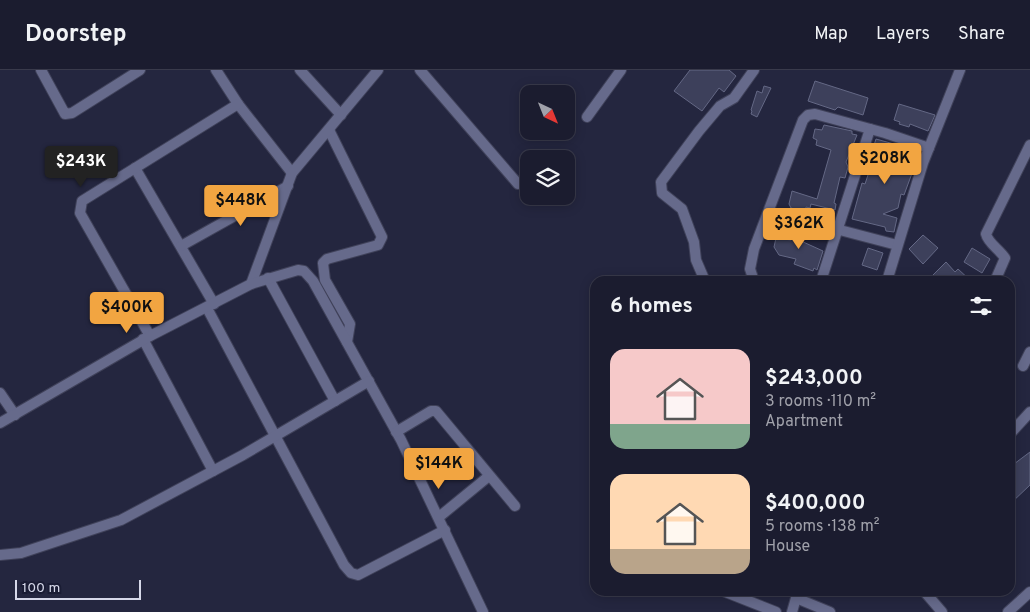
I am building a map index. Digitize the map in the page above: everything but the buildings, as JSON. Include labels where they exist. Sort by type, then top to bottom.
[{"type":"street","points":[[41,70],[65,114],[72,113],[140,70]]},
{"type":"street","points":[[216,70],[238,104],[292,173]]},
{"type":"street","points":[[300,70],[341,115]]},
{"type":"street","points":[[251,284],[292,173],[378,70]]},
{"type":"street","points":[[420,70],[518,184]]},
{"type":"street","points":[[587,117],[621,70]]},
{"type":"street","points":[[703,276],[696,260],[694,242],[682,208],[662,193],[661,182],[704,125],[720,106],[734,98],[754,70]]},
{"type":"street","points":[[888,276],[929,148],[960,70]]},
{"type":"street","points":[[212,471],[146,337],[80,212],[82,201],[238,104]]},
{"type":"street","points":[[752,276],[750,269],[754,249],[803,120],[808,115],[815,114],[870,128],[929,148]]},
{"type":"street","points":[[822,276],[870,128]]},
{"type":"street","points":[[329,130],[382,237],[378,245],[327,259],[323,263],[325,280],[350,324],[347,342]]},
{"type":"street","points":[[997,276],[1005,258],[1000,250],[987,239],[986,234],[1030,145]]},
{"type":"street","points":[[135,168],[182,246],[274,436],[351,573],[358,575],[445,530]]},
{"type":"street","points":[[182,246],[288,186]]},
{"type":"street","points":[[836,229],[897,245]]},
{"type":"street","points":[[0,423],[146,337],[251,284],[298,270],[304,271],[313,281],[396,432],[483,612]]},
{"type":"street","points":[[268,278],[335,401]]},
{"type":"street","points":[[1023,366],[1030,352]]},
{"type":"street","points":[[0,555],[21,553],[121,520],[212,471],[369,381]]},
{"type":"street","points":[[0,393],[15,414]]},
{"type":"street","points":[[396,432],[431,411],[436,411],[514,506]]},
{"type":"street","points":[[1015,428],[1030,412]]},
{"type":"street","points":[[438,517],[489,476]]},
{"type":"street","points":[[1008,612],[1030,592]]},
{"type":"street","points":[[736,596],[776,612]]},
{"type":"street","points":[[792,612],[797,596]]},
{"type":"street","points":[[799,596],[830,612]]},
{"type":"street","points":[[928,596],[942,612]]}]
